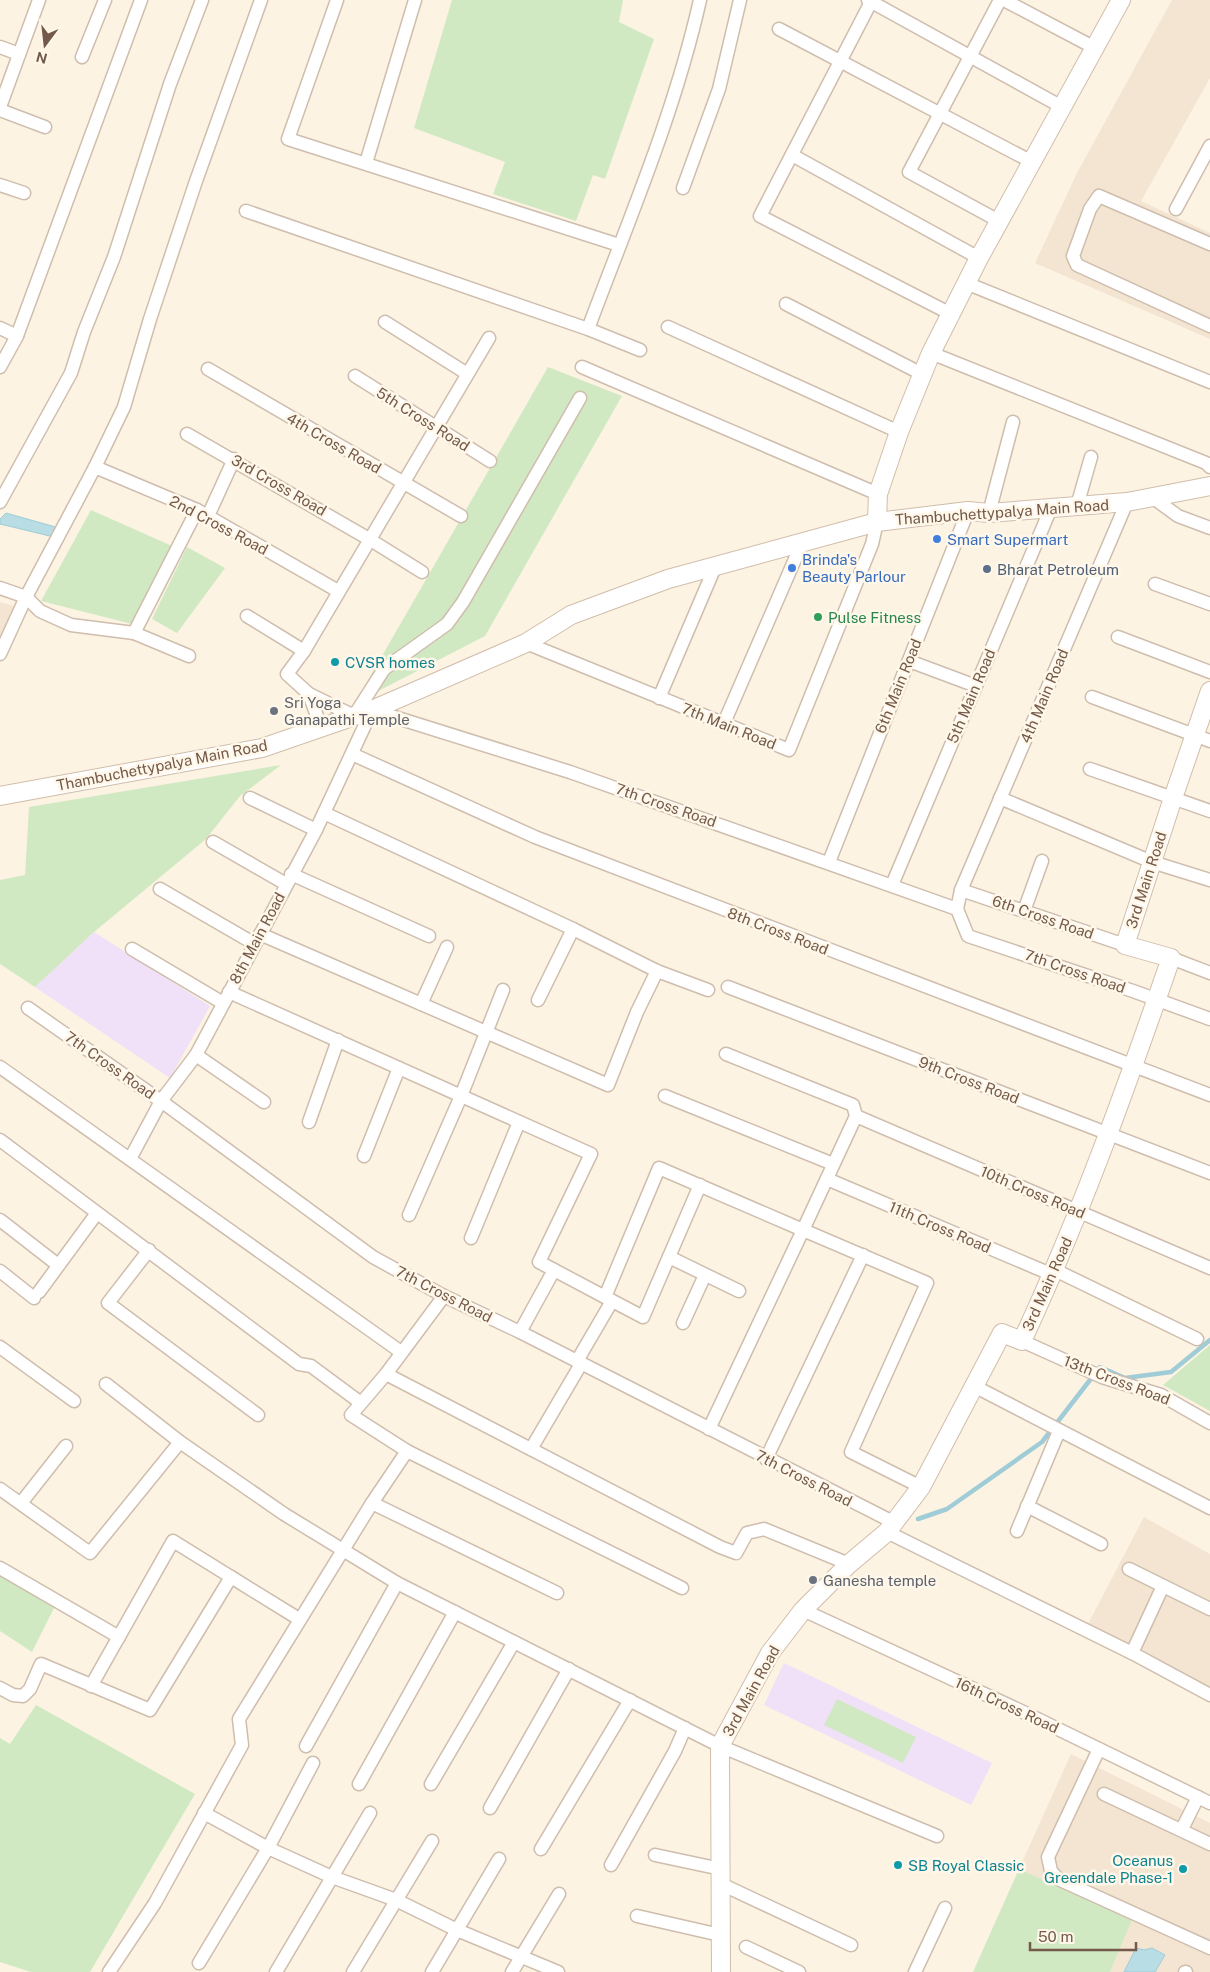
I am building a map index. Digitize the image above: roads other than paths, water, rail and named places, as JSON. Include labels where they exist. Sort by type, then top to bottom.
[{"type":"street","points":[[39,0],[0,108],[45,127]]},
{"type":"street","points":[[82,57],[105,0]]},
{"type":"street","points":[[0,367],[17,336],[141,0]]},
{"type":"street","points":[[0,502],[70,373],[84,332],[114,258],[170,84],[202,0]]},
{"type":"street","points":[[0,654],[26,597],[95,467],[124,406],[150,319],[190,200],[261,0]]},
{"type":"street","points":[[337,0],[288,139],[619,245]]},
{"type":"street","points":[[366,163],[414,0]]},
{"type":"street","points":[[588,328],[619,245],[650,171],[688,54],[700,0]]},
{"type":"street","points":[[683,188],[718,90],[740,0]]},
{"type":"street","points":[[999,221],[909,172],[1002,0],[1094,48]]},
{"type":"street","points":[[877,522],[878,494],[899,432],[931,353],[979,258],[1121,0]]},
{"type":"street","points":[[951,314],[760,216],[870,1],[1062,107]]},
{"type":"street","points":[[779,29],[1032,162]]},
{"type":"street","points":[[0,47],[19,54]]},
{"type":"street","points":[[1176,209],[1210,146]]},
{"type":"street","points":[[792,155],[979,258]]},
{"type":"street","points":[[0,185],[24,193]]},
{"type":"street","points":[[1210,244],[1099,196],[1090,209],[1073,256],[1078,265],[1210,326]]},
{"type":"street","points":[[246,211],[588,328],[640,350]]},
{"type":"street","points":[[966,283],[1210,382]]},
{"type":"street","points":[[786,304],[922,374]]},
{"type":"street","points":[[384,322],[466,374]]},
{"type":"street","points":[[668,327],[899,432]]},
{"type":"street","points":[[0,328],[17,336]]},
{"type":"street","points":[[489,338],[402,482],[304,651],[287,674],[309,694],[354,716],[384,669],[447,624],[463,602],[580,398]]},
{"type":"street","points":[[931,353],[1081,411],[1206,463],[1210,467]]},
{"type":"street","points":[[582,368],[878,494]]},
{"type":"street","name":"4th Cross Road","points":[[208,369],[460,516]]},
{"type":"street","name":"5th Cross Road","points":[[355,376],[490,461]]},
{"type":"street","points":[[988,513],[1014,422]]},
{"type":"street","name":"3rd Cross Road","points":[[187,434],[234,459],[422,572]]},
{"type":"street","points":[[1076,506],[1092,456]]},
{"type":"street","points":[[134,633],[234,459]]},
{"type":"street","name":"2nd Cross Road","points":[[95,467],[202,513],[338,591]]},
{"type":"street","name":"Thambuchettypalya Main Road","points":[[0,796],[262,748],[372,710],[526,644],[571,615],[668,579],[877,522],[968,512],[988,513],[1127,502],[1210,486]]},
{"type":"street","points":[[1152,497],[1178,516],[1210,528]]},
{"type":"street","name":"4th Main Road","points":[[961,890],[1127,502]]},
{"type":"street","name":"5th Main Road","points":[[892,885],[1051,508]]},
{"type":"street","name":"6th Main Road","points":[[829,862],[968,512]]},
{"type":"street","name":"7th Main Road","points":[[526,644],[789,750],[872,544],[877,522]]},
{"type":"street","points":[[724,723],[802,543]]},
{"type":"street","points":[[659,698],[715,566]]},
{"type":"street","points":[[1155,584],[1210,604]]},
{"type":"street","points":[[0,588],[26,597],[40,611],[71,625],[134,633],[189,656]]},
{"type":"street","points":[[247,616],[304,651]]},
{"type":"street","points":[[1118,637],[1210,672]]},
{"type":"street","points":[[909,661],[976,686]]},
{"type":"street","name":"3rd Main Road","points":[[721,1972],[720,1746],[770,1653],[802,1610],[890,1527],[921,1487],[972,1385],[1002,1333],[1022,1341],[1054,1273],[1079,1212],[1171,958],[1125,945],[1172,798],[1202,738],[1210,691]]},
{"type":"street","points":[[309,694],[321,727]]},
{"type":"street","points":[[1092,696],[1202,738]]},
{"type":"street","name":"8th Main Road","points":[[130,1159],[161,1101],[196,1054],[258,939],[316,830],[372,710]]},
{"type":"street","name":"7th Cross Road","points":[[372,710],[570,772],[957,908],[968,936],[1157,999],[1210,1019]]},
{"type":"street","name":"8th Cross Road","points":[[352,754],[535,837],[1210,1095]]},
{"type":"street","points":[[1090,768],[1210,811]]},
{"type":"street","points":[[250,798],[316,830]]},
{"type":"street","points":[[1000,798],[1152,862],[1210,880]]},
{"type":"street","points":[[324,813],[574,929],[657,971],[708,990]]},
{"type":"street","points":[[213,842],[289,879],[429,936]]},
{"type":"street","points":[[1024,911],[1042,860]]},
{"type":"street","points":[[160,889],[258,939],[421,1004],[608,1084],[637,1012],[657,971]]},
{"type":"street","points":[[957,908],[961,890]]},
{"type":"street","name":"6th Cross Road","points":[[961,890],[1125,945]]},
{"type":"street","points":[[538,1000],[574,929]]},
{"type":"street","points":[[421,1004],[447,947]]},
{"type":"street","points":[[132,949],[226,998],[338,1040],[591,1154],[539,1262],[643,1317],[700,1185]]},
{"type":"street","points":[[1171,958],[1210,973]]},
{"type":"street","name":"9th Cross Road","points":[[728,987],[1210,1173]]},
{"type":"street","points":[[410,1216],[462,1096],[485,1031],[503,990]]},
{"type":"street","name":"7th Cross Road","points":[[28,1008],[161,1101],[373,1257],[444,1296],[520,1332],[710,1428],[890,1527],[1210,1694]]},
{"type":"street","points":[[308,1122],[338,1040]]},
{"type":"street","points":[[196,1054],[264,1102]]},
{"type":"street","points":[[710,1428],[856,1116],[853,1105],[726,1054]]},
{"type":"street","points":[[0,1067],[401,1352]]},
{"type":"street","points":[[364,1156],[399,1068]]},
{"type":"street","points":[[665,1096],[833,1164]]},
{"type":"street","name":"10th Cross Road","points":[[856,1116],[1210,1268]]},
{"type":"street","points":[[471,1238],[519,1122]]},
{"type":"street","points":[[0,1140],[299,1364],[311,1366],[361,1403]]},
{"type":"street","points":[[531,1449],[579,1362],[609,1299],[659,1168],[926,1283],[851,1452],[921,1487]]},
{"type":"street","name":"11th Cross Road","points":[[827,1179],[1054,1273],[1196,1339]]},
{"type":"street","points":[[0,1271],[36,1295],[97,1213]]},
{"type":"street","points":[[0,1220],[58,1265]]},
{"type":"street","points":[[149,1250],[108,1303],[258,1415]]},
{"type":"street","points":[[766,1459],[863,1255]]},
{"type":"street","points":[[669,1257],[739,1292]]},
{"type":"street","points":[[520,1332],[554,1270]]},
{"type":"street","points":[[683,1323],[705,1275]]},
{"type":"street","points":[[444,1296],[386,1374],[351,1414],[407,1451],[682,1588]]},
{"type":"street","name":"13th Cross Road","points":[[1022,1341],[1102,1377],[1161,1395],[1210,1423]]},
{"type":"street","points":[[0,1348],[74,1401]]},
{"type":"street","points":[[386,1374],[720,1547],[736,1553],[747,1533],[764,1529],[849,1564]]},
{"type":"street","points":[[106,1384],[180,1442],[284,1514],[397,1583],[720,1746],[937,1836]]},
{"type":"street","points":[[972,1385],[1210,1508]]},
{"type":"street","points":[[1017,1531],[1059,1431]]},
{"type":"street","points":[[0,1489],[90,1553],[180,1442]]},
{"type":"street","points":[[21,1503],[66,1446]]},
{"type":"street","points":[[109,1972],[155,1903],[242,1744],[238,1719],[372,1503],[407,1451]]},
{"type":"street","points":[[372,1503],[557,1594]]},
{"type":"street","points":[[1028,1506],[1101,1544]]},
{"type":"street","points":[[91,1686],[173,1541],[299,1619]]},
{"type":"street","points":[[0,1568],[119,1637]]},
{"type":"street","points":[[1129,1569],[1210,1609]]},
{"type":"street","points":[[0,1688],[13,1696],[23,1696],[30,1688],[41,1664],[150,1710],[231,1577]]},
{"type":"street","points":[[306,1746],[397,1583]]},
{"type":"street","points":[[1132,1653],[1163,1586]]},
{"type":"street","name":"16th Cross Road","points":[[802,1610],[1210,1803]]},
{"type":"street","points":[[359,1784],[455,1612]]},
{"type":"street","points":[[431,1784],[514,1642]]},
{"type":"street","points":[[490,1808],[569,1669]]},
{"type":"street","points":[[541,1849],[630,1700]]},
{"type":"street","points":[[610,1865],[675,1752],[685,1728]]},
{"type":"street","points":[[1099,1749],[1048,1857],[1051,1872],[1058,1879],[1210,1948]]},
{"type":"street","points":[[199,1963],[268,1848],[313,1763]]},
{"type":"street","points":[[1104,1794],[1182,1829],[1210,1844]]},
{"type":"street","points":[[1182,1829],[1198,1797]]},
{"type":"street","points":[[204,1813],[268,1848],[332,1877],[396,1900],[457,1930],[558,1972]]},
{"type":"street","points":[[276,1972],[370,1813]]},
{"type":"street","points":[[353,1972],[432,1841]]},
{"type":"street","points":[[655,1855],[721,1877],[851,1945]]},
{"type":"street","points":[[432,1972],[499,1860]]},
{"type":"street","points":[[512,1972],[558,1894]]},
{"type":"street","points":[[915,1972],[944,1908]]},
{"type":"street","points":[[637,1916],[720,1935]]},
{"type":"street","points":[[746,1947],[799,1972]]},
{"type":"water","points":[[6,513],[59,528],[54,537],[0,524],[0,519]]},
{"type":"water","points":[[1136,1948],[1144,1950],[1152,1948],[1165,1955],[1155,1972],[1124,1972]]},
{"type":"waterway","points":[[918,1519],[947,1509],[1042,1442],[1100,1367],[1125,1378],[1171,1372],[1210,1340]]},
{"type":"place","name":"Smart Supermart","points":[[937,539]]},
{"type":"place","name":"Brinda's Beauty Parlour","points":[[792,568]]},
{"type":"place","name":"Bharat Petroleum","points":[[987,569]]},
{"type":"place","name":"Pulse Fitness","points":[[818,617]]},
{"type":"place","name":"CVSR homes","points":[[335,662]]},
{"type":"place","name":"Sri Yoga Ganapathi Temple","points":[[274,711]]},
{"type":"place","name":"Ganesha temple","points":[[813,1580]]},
{"type":"place","name":"SB Royal Classic","points":[[898,1865]]},
{"type":"place","name":"Oceanus Greendale Phase-1","points":[[1183,1869]]}]
